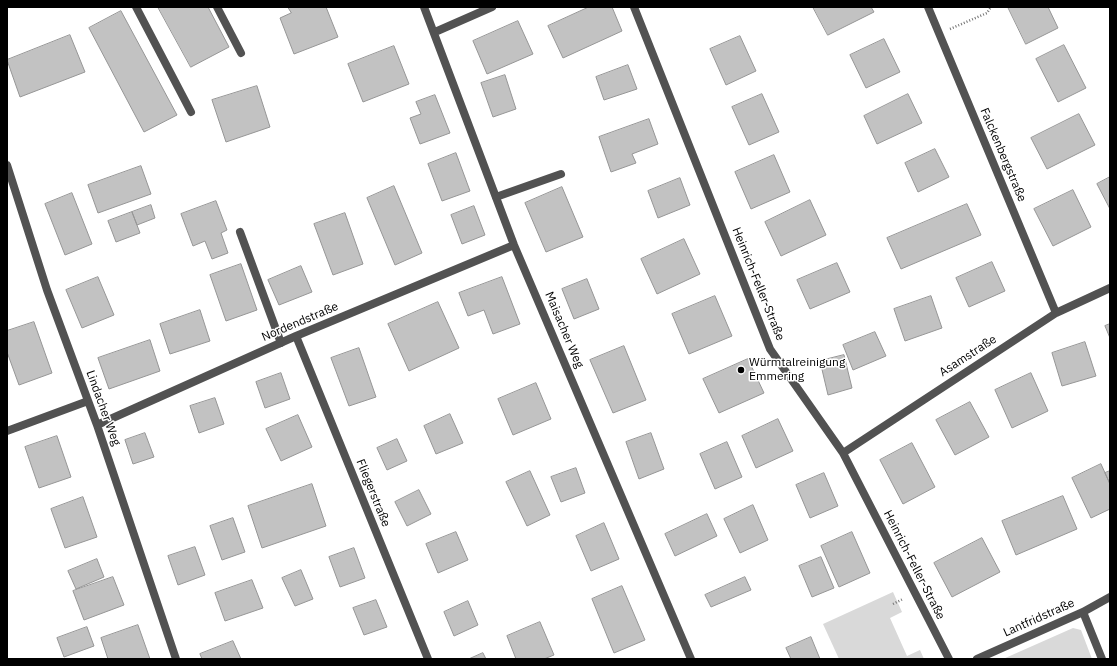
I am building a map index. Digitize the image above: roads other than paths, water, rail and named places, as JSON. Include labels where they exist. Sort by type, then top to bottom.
[{"type":"street","points":[[136,7],[191,112]]},
{"type":"street","points":[[217,7],[241,53]]},
{"type":"street","name":"Maisacher Weg","points":[[424,7],[435,32],[514,245],[691,659]]},
{"type":"street","points":[[435,32],[492,7]]},
{"type":"street","name":"Heinrich-Feller-Straße","points":[[634,7],[770,349],[843,453],[949,659]]},
{"type":"street","name":"Falckenbergstraße","points":[[928,7],[1056,313]]},
{"type":"street","name":"Lindacher Weg","points":[[7,165],[47,290],[97,425],[176,659]]},
{"type":"street","points":[[496,197],[561,174]]},
{"type":"street","points":[[240,232],[282,343]]},
{"type":"street","name":"Nordendstraße","points":[[97,425],[296,336],[514,245]]},
{"type":"street","name":"Asamstraße","points":[[843,453],[1056,313],[1110,288]]},
{"type":"street","name":"Fliegerstraße","points":[[296,336],[428,659]]},
{"type":"street","points":[[7,431],[88,401]]},
{"type":"street","name":"Lantfridstraße","points":[[977,659],[1083,612],[1110,597]]},
{"type":"street","points":[[1083,612],[1102,659]]},
{"type":"place","name":"Würmtalreinigung Emmering","points":[[741,370]]}]
